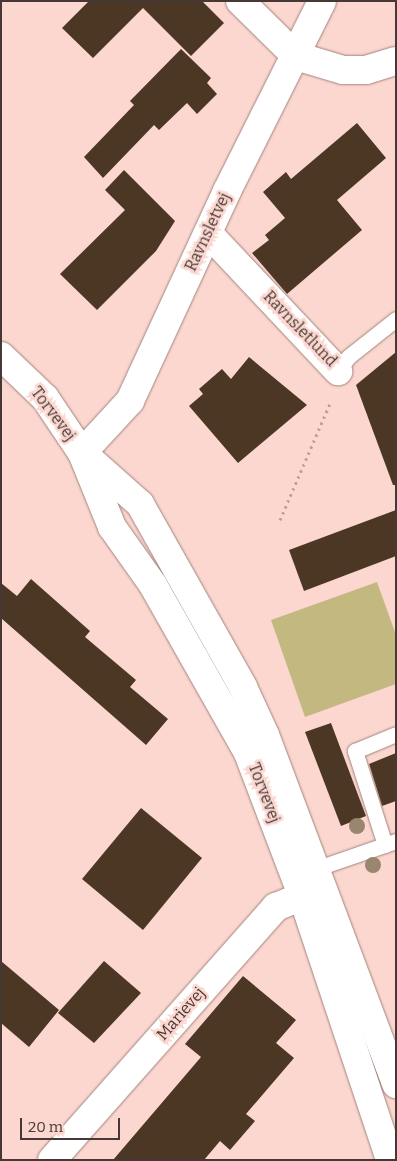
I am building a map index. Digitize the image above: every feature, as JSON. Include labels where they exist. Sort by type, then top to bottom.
[{"type":"street","points":[[240,1],[296,56],[343,70],[366,70],[396,61]]},
{"type":"street","name":"Ravnsletvej","points":[[82,453],[130,401],[208,233],[322,1]]},
{"type":"street","name":"Ravnsletlund","points":[[208,233],[338,371]]},
{"type":"street","name":"Torvevej","points":[[1,356],[45,398],[82,453],[112,526],[153,586],[248,753],[313,884],[396,1084]]},
{"type":"street","name":"Torvevej","points":[[313,884],[390,1160]]},
{"type":"street","name":"Marievej","points":[[52,1160],[276,907],[313,884]]},
{"type":"lane","name":"Ravnsletlund","points":[[338,371],[348,357],[396,319]]},
{"type":"lane","points":[[313,884],[390,843],[355,750],[396,734]]},
{"type":"path","points":[[280,520],[328,412],[338,371]]},
{"type":"shaded area","points":[[377,582],[396,635],[396,684],[305,717],[271,620]]},
{"type":"building","points":[[89,1],[202,1],[224,23],[191,56],[143,8],[93,58],[62,28]]},
{"type":"building","points":[[181,49],[211,78],[207,83],[217,94],[197,114],[187,103],[159,130],[154,125],[103,178],[84,157],[134,105],[130,101]]},
{"type":"building","points":[[357,123],[386,158],[337,200],[362,230],[287,294],[252,253],[269,240],[265,235],[285,218],[263,192],[286,172],[291,179]]},
{"type":"building","points":[[124,170],[175,221],[156,251],[97,310],[60,274],[125,210],[105,190]]},
{"type":"building","points":[[396,352],[396,485],[393,485],[356,385]]},
{"type":"building","points":[[249,357],[307,405],[238,463],[189,406],[203,394],[199,389],[222,369],[231,379]]},
{"type":"building","points":[[396,510],[396,556],[304,591],[289,550]]},
{"type":"building","points":[[31,579],[90,631],[85,637],[136,680],[130,687],[168,719],[146,745],[1,618],[1,583],[17,596]]},
{"type":"building","points":[[331,723],[366,816],[341,826],[305,732]]},
{"type":"building","points":[[396,753],[396,801],[382,806],[369,764]]},
{"type":"building","points":[[141,808],[202,858],[143,930],[82,879]]},
{"type":"building","points":[[1,961],[59,1010],[29,1047],[1,1023]]},
{"type":"building","points":[[104,961],[141,993],[94,1043],[58,1013]]},
{"type":"building","points":[[243,976],[296,1020],[276,1043],[294,1058],[246,1114],[255,1121],[230,1150],[220,1141],[204,1160],[113,1160],[201,1057],[185,1044]]}]
